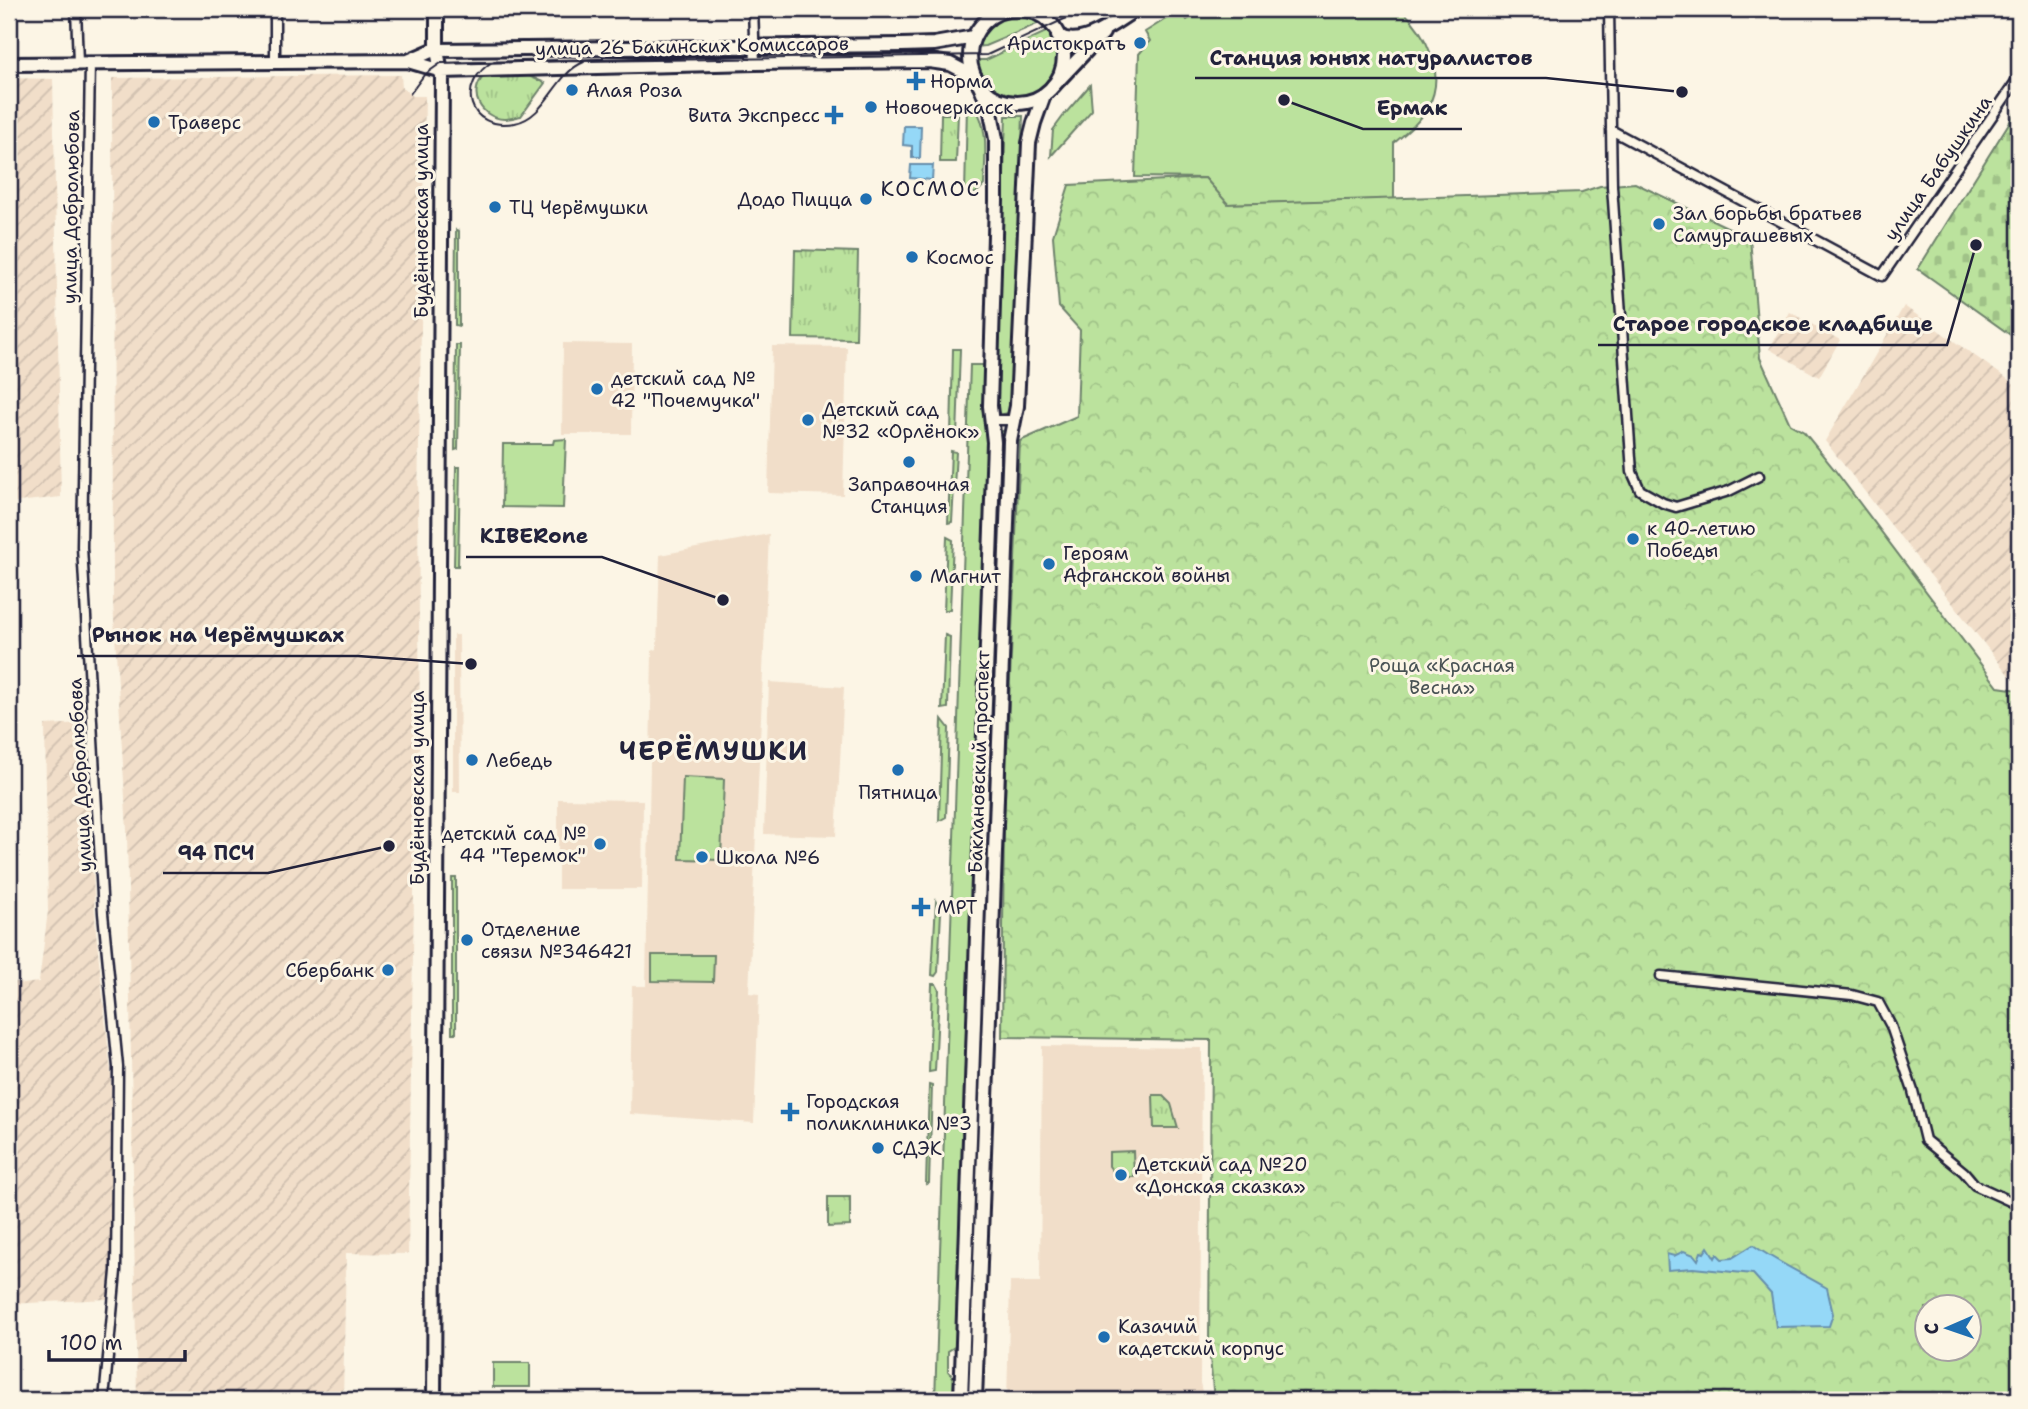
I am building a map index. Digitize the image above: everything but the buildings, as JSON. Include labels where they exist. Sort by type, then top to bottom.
[{"type":"main road","name":"Будённовская улица","points":[[434,1400],[442,71],[437,50],[437,9]]},
{"type":"main road","points":[[1048,9],[1063,48],[1062,71],[1049,91]]},
{"type":"main road","points":[[1113,23],[1049,91],[1020,103],[1002,101],[977,81],[970,55],[974,37],[989,14],[1021,10],[1042,18],[1057,33],[1071,41],[1085,39],[1136,9]]},
{"type":"main road","name":"улица 26 Бакинских Комиссаров","points":[[408,61],[437,50],[934,44],[974,37]]},
{"type":"main road","name":"улица 26 Бакинских Комиссаров","points":[[9,64],[408,61],[442,71],[929,61],[950,64],[977,81]]},
{"type":"main road","name":"Баклановский проспект","points":[[961,1400],[994,456],[990,406],[996,139],[991,112],[977,81]]},
{"type":"main road","name":"Баклановский проспект","points":[[975,1400],[1009,454],[1017,406],[1029,143],[1034,123],[1049,91]]},
{"type":"street","name":"улица Добролюбова","points":[[76,9],[84,63],[82,547],[103,913],[118,1067],[116,1271],[104,1400]]},
{"type":"street","points":[[275,9],[275,61]]},
{"type":"street","points":[[753,9],[755,63]]},
{"type":"street","points":[[1609,9],[1612,187],[1632,472],[1640,490],[1676,507],[1729,491],[1759,476]]},
{"type":"street","name":"улица Бабушкина","points":[[1611,130],[1882,276],[2019,77]]},
{"type":"street","points":[[1600,186],[1612,187]]},
{"type":"street","points":[[993,420],[1014,420]]},
{"type":"street","points":[[1661,976],[1852,995],[1878,1002],[1891,1026],[1913,1090],[1925,1140],[1964,1172],[1975,1185],[2019,1205]]},
{"type":"shaded area","points":[[401,75],[402,88],[413,96],[425,96],[418,501],[420,737],[415,835],[408,1254],[346,1253],[343,1400],[137,1400],[127,830],[113,603],[112,78]]},
{"type":"shaded area","points":[[9,78],[53,79],[61,497],[9,503]]},
{"type":"shaded area","points":[[1904,306],[2019,387],[2019,666],[2011,678],[1825,441]]},
{"type":"shaded area","points":[[1790,312],[1840,340],[1819,377],[1769,349]]},
{"type":"shaded area","name":"детский сад № 42 \"Почемучка\"","points":[[563,343],[632,344],[631,434],[562,434]]},
{"type":"shaded area","name":"Детский сад №32 «Орлёнок»","points":[[772,346],[847,347],[843,495],[768,493]]},
{"type":"shaded area","name":"Школа №6","points":[[769,534],[749,993],[759,994],[754,1123],[630,1114],[632,986],[646,986],[652,651],[657,649],[660,555]]},
{"type":"shaded area","points":[[453,635],[459,635],[460,792],[453,792]]},
{"type":"shaded area","points":[[769,682],[844,687],[836,836],[764,834]]},
{"type":"shaded area","points":[[85,723],[96,932],[111,1074],[110,1296],[107,1299],[9,1304],[9,980],[23,984],[39,982],[48,911],[45,725]]},
{"type":"shaded area","name":"детский сад № 44 \"Теремок\"","points":[[558,799],[643,800],[642,889],[558,889]]},
{"type":"shaded area","name":"Детский сад №20 «Донская сказка»","points":[[1042,1046],[1202,1048],[1200,1383],[1204,1400],[1007,1400],[1010,1282],[1040,1282]]},
{"type":"green space","points":[[1196,9],[1401,9],[1426,42],[1434,67],[1435,81],[1425,112],[1394,143],[1394,199],[1227,204],[1205,178],[1135,177],[1139,54],[1150,41],[1145,32],[1180,10],[1187,20],[1198,13]]},
{"type":"green space","points":[[1014,13],[1029,15],[1042,22],[985,46],[975,47],[990,24]]},
{"type":"green space","points":[[1050,30],[1057,52],[1054,71],[1045,86],[1031,94],[1015,97],[998,93],[984,81],[974,60],[986,60]]},
{"type":"green space","points":[[524,74],[545,83],[521,116],[496,118],[479,104],[477,90],[484,76]]},
{"type":"green space","points":[[1090,85],[1092,110],[1051,156],[1053,130]]},
{"type":"green space","points":[[973,104],[984,133],[984,185],[976,193],[965,194],[967,105]]},
{"type":"green space","points":[[2019,107],[2019,341],[1918,269]]},
{"type":"green space","points":[[941,114],[958,114],[956,162],[940,162]]},
{"type":"green space","points":[[1006,116],[1023,116],[1011,410],[1000,415],[996,407]]},
{"type":"green space","name":"Роща «Красная Весна»","points":[[1205,178],[1228,204],[1582,192],[1600,186],[1635,183],[1750,238],[1760,358],[1790,424],[1804,432],[1834,469],[1998,687],[2019,690],[2019,1400],[1214,1400],[1209,1347],[1211,1040],[1002,1037],[1004,822],[1020,441],[1077,416],[1080,330],[1059,307],[1053,236],[1069,185]]},
{"type":"green space","points":[[456,230],[459,231],[459,326],[455,325]]},
{"type":"green space","points":[[795,250],[858,252],[856,339],[793,338]]},
{"type":"green space","points":[[456,345],[460,345],[458,449],[455,450]]},
{"type":"green space","points":[[953,349],[960,349],[957,437],[951,436]]},
{"type":"green space","points":[[970,365],[985,365],[983,406],[988,438],[956,1346],[948,1351],[948,1371],[954,1378],[953,1400],[935,1400]]},
{"type":"green space","points":[[1000,431],[1005,431],[971,1391],[967,1390]]},
{"type":"green space","points":[[566,439],[563,508],[502,507],[503,444],[553,444],[554,440]]},
{"type":"green space","points":[[951,451],[956,452],[952,522],[948,523]]},
{"type":"green space","points":[[456,467],[460,467],[458,566],[454,566]]},
{"type":"green space","points":[[947,537],[953,540],[950,609],[944,611]]},
{"type":"green space","points":[[945,635],[950,637],[948,708],[942,709]]},
{"type":"green space","points":[[942,719],[949,728],[946,817],[939,821]]},
{"type":"green space","points":[[683,777],[724,779],[721,860],[680,859]]},
{"type":"green space","points":[[452,878],[456,878],[456,1033],[452,1033]]},
{"type":"green space","points":[[936,902],[941,912],[938,972],[935,976],[932,975]]},
{"type":"green space","points":[[652,955],[714,955],[713,982],[652,981]]},
{"type":"green space","points":[[932,984],[936,984],[939,990],[935,1071],[929,1072]]},
{"type":"green space","points":[[929,1085],[932,1086],[929,1183],[926,1184]]},
{"type":"green space","points":[[1153,1095],[1162,1095],[1171,1104],[1178,1128],[1154,1128]]},
{"type":"green space","points":[[1133,1151],[1134,1177],[1117,1177],[1109,1166],[1109,1152]]},
{"type":"green space","points":[[828,1197],[850,1197],[850,1226],[828,1227]]},
{"type":"green space","points":[[493,1363],[530,1363],[530,1387],[493,1387]]},
{"type":"water","points":[[904,126],[921,126],[920,158],[912,158],[912,146],[903,145]]},
{"type":"water","points":[[911,165],[933,165],[932,180],[910,178]]},
{"type":"water","points":[[1753,1245],[1827,1288],[1833,1314],[1829,1326],[1776,1327],[1771,1294],[1753,1274],[1693,1268],[1668,1270],[1667,1254],[1674,1256],[1684,1251],[1698,1260],[1701,1252],[1704,1253],[1708,1247],[1715,1258],[1717,1254],[1722,1259],[1732,1258]]},
{"type":"tram line","points":[[410,94],[424,75],[441,63],[987,55],[1086,9]]},
{"type":"tram line","points":[[494,61],[482,70],[474,81],[471,93],[472,104],[477,113],[486,120],[499,124],[515,123],[535,113],[565,76],[584,62]]},
{"type":"place","name":"Аристократъ","points":[[1140,43]]},
{"type":"place","name":"Норма","points":[[916,81]]},
{"type":"place","name":"Алая Роза","points":[[572,90]]},
{"type":"place","name":"Станция юных натуралистов","points":[[1682,92]]},
{"type":"place","name":"Ермак","points":[[1284,100]]},
{"type":"place","name":"Новочеркасск","points":[[871,107]]},
{"type":"place","name":"Вита Экспресс","points":[[834,115]]},
{"type":"place","name":"Траверс","points":[[154,122]]},
{"type":"place","name":"Додо Пицца","points":[[866,199]]},
{"type":"place","name":"ТЦ Черёмушки","points":[[495,207]]},
{"type":"place","name":"Зал борьбы братьев Самургашевых","points":[[1659,224]]},
{"type":"place","name":"Старое городское кладбище","points":[[1976,245]]},
{"type":"place","name":"Космос","points":[[912,257]]},
{"type":"place","name":"детский сад № 42 \"Почемучка\"","points":[[597,389]]},
{"type":"place","name":"Детский сад №32 «Орлёнок»","points":[[808,420]]},
{"type":"place","name":"Заправочная Станция","points":[[909,462]]},
{"type":"place","name":"к 40-летию Победы","points":[[1633,539]]},
{"type":"place","name":"Героям Афганской войны","points":[[1049,564]]},
{"type":"place","name":"Магнит","points":[[916,576]]},
{"type":"place","name":"KIBERone","points":[[723,600]]},
{"type":"place","name":"Рынок на Черёмушках","points":[[471,664]]},
{"type":"place","name":"Лебедь","points":[[472,760]]},
{"type":"place","name":"Пятница","points":[[898,770]]},
{"type":"place","name":"детский сад № 44 \"Теремок\"","points":[[600,844]]},
{"type":"place","name":"94 ПСЧ","points":[[389,846]]},
{"type":"place","name":"Школа №6","points":[[702,857]]},
{"type":"place","name":"МРТ","points":[[921,907]]},
{"type":"place","name":"Отделение связи №346421","points":[[467,940]]},
{"type":"place","name":"Сбербанк","points":[[388,970]]},
{"type":"place","name":"Городская поликлиника №3","points":[[790,1112]]},
{"type":"place","name":"СДЭК","points":[[878,1148]]},
{"type":"place","name":"Детский сад №20 «Донская сказка»","points":[[1121,1175]]},
{"type":"place","name":"Казачий кадетский корпус","points":[[1104,1337]]},
{"type":"district","name":"КОСМОС","points":[[931,189]]},
{"type":"district","name":"ЧЕРЁМУШКИ","points":[[714,750]]}]
